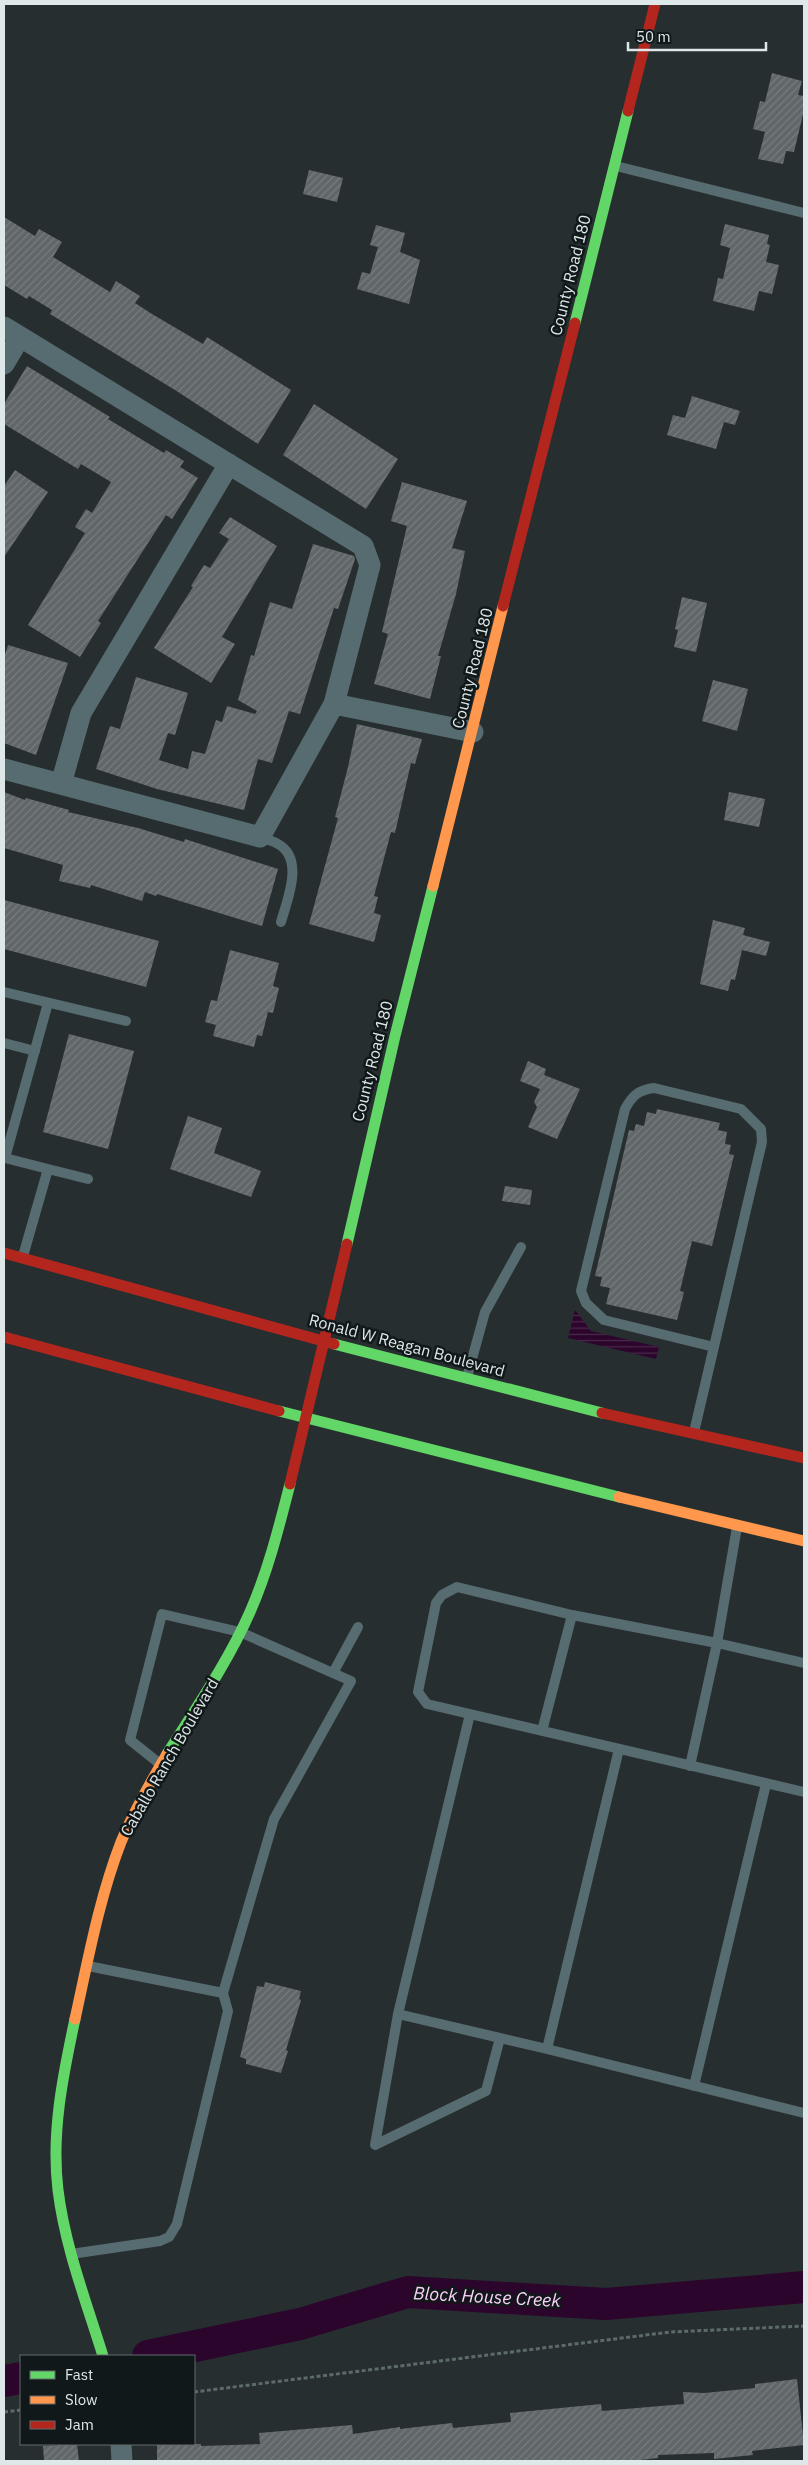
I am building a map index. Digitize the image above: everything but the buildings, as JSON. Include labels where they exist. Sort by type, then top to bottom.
[{"type":"street","name":"County Road 180","points":[[326,1342],[362,1169],[655,4]]},
{"type":"street","points":[[4,364],[12,332],[363,546],[370,565],[334,704],[260,837],[4,769]]},
{"type":"street","points":[[61,784],[81,713],[229,464]]},
{"type":"street","points":[[334,704],[473,732]]},
{"type":"street","name":"Ronald W Reagan Boulevard","points":[[4,1253],[326,1342],[573,1406],[804,1458]]},
{"type":"street","points":[[4,1337],[306,1419],[610,1497],[804,1542]]},
{"type":"street","name":"Caballo Ranch Boulevard","points":[[103,2355],[75,2274],[58,2192],[56,2137],[61,2083],[87,1965],[108,1876],[121,1840],[161,1765],[210,1686],[240,1632],[261,1586],[273,1550],[326,1342]]},
{"type":"street","points":[[121,2445],[122,2461]]},
{"type":"lane","points":[[615,166],[804,213]]},
{"type":"lane","points":[[260,837],[280,844],[290,856],[293,876],[281,922]]},
{"type":"lane","points":[[4,992],[126,1022]]},
{"type":"lane","points":[[48,1003],[5,1158],[88,1179]]},
{"type":"lane","points":[[4,1043],[34,1051]]},
{"type":"lane","points":[[694,1433],[762,1142],[761,1130],[741,1109],[654,1088],[642,1090],[632,1096],[625,1109],[582,1291],[586,1303],[604,1320],[714,1346]]},
{"type":"lane","points":[[22,1258],[48,1169]]},
{"type":"lane","points":[[466,1378],[485,1312],[521,1247]]},
{"type":"lane","points":[[690,1766],[717,1643],[737,1526]]},
{"type":"lane","points":[[804,1664],[717,1643],[572,1615],[457,1587],[436,1602],[418,1692],[428,1704],[804,1792]]},
{"type":"lane","points":[[71,2254],[160,2241],[169,2237],[177,2224],[228,2011],[223,1993],[274,1818],[351,1681],[240,1632],[162,1614],[130,1740],[161,1765]]},
{"type":"lane","points":[[542,1731],[572,1615]]},
{"type":"lane","points":[[334,1673],[358,1627]]},
{"type":"lane","points":[[470,1714],[398,2014],[376,2145],[486,2091],[500,2038]]},
{"type":"lane","points":[[546,2049],[619,1750]]},
{"type":"lane","points":[[694,2086],[766,1784]]},
{"type":"lane","points":[[87,1965],[223,1993]]},
{"type":"lane","points":[[398,2014],[804,2113]]},
{"type":"path","points":[[195,2392],[670,2332],[804,2326]]},
{"type":"path","points":[[4,2412],[20,2410]]},
{"type":"shaded area","points":[[575,1310],[591,1331],[659,1347],[656,1359],[568,1338]]},
{"type":"waterway","name":"Block House Creek","points":[[153,2355],[300,2324],[408,2292],[606,2304],[804,2287]]},
{"type":"waterway","name":"Block House Creek","points":[[4,2381],[20,2378]]},
{"type":"traffic: fast","points":[[575,323],[628,111]]},
{"type":"traffic: fast","points":[[347,1244],[395,1036],[433,886]]},
{"type":"traffic: fast","points":[[334,1344],[602,1413]]},
{"type":"traffic: fast","points":[[279,1411],[619,1497]]},
{"type":"traffic: fast","points":[[167,1754],[222,1667],[250,1612],[268,1565],[290,1484]]},
{"type":"traffic: fast","points":[[75,2019],[59,2104],[56,2169],[61,2211],[71,2253],[103,2355]]},
{"type":"traffic: slow","points":[[433,886],[503,606]]},
{"type":"traffic: slow","points":[[619,1497],[804,1541]]},
{"type":"traffic: slow","points":[[75,2019],[106,1885],[113,1864],[131,1819],[167,1754]]},
{"type":"traffic: jam","points":[[628,111],[655,4]]},
{"type":"traffic: jam","points":[[503,606],[575,323]]},
{"type":"traffic: jam","points":[[290,1484],[347,1244]]},
{"type":"traffic: jam","points":[[4,1253],[334,1344]]},
{"type":"traffic: jam","points":[[4,1337],[279,1411]]},
{"type":"traffic: jam","points":[[602,1413],[804,1458]]}]
